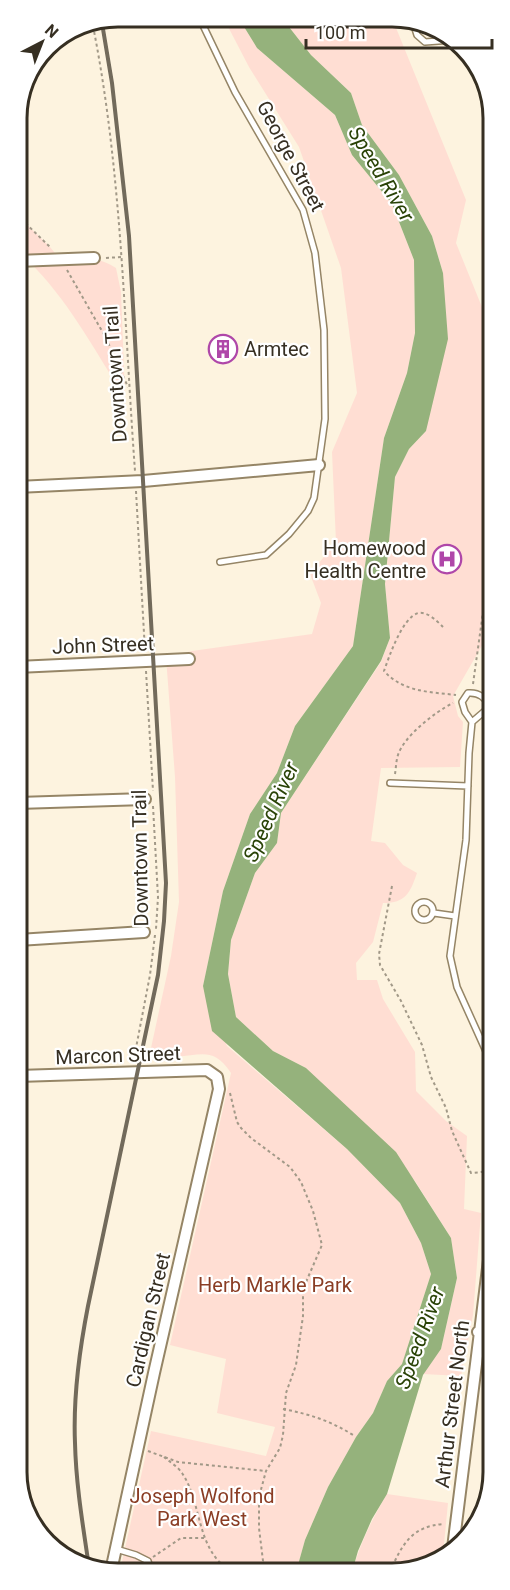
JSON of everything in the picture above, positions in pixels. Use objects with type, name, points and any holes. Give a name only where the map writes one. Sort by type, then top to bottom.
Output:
[{"type":"street","points":[[27,260],[94,258]]},
{"type":"street","points":[[27,486],[136,481],[320,465]]},
{"type":"street","name":"John Street","points":[[27,667],[189,659]]},
{"type":"street","points":[[27,803],[145,799]]},
{"type":"street","points":[[27,939],[144,932]]},
{"type":"street","name":"Marcon Street","points":[[27,1076],[207,1070],[217,1077]]},
{"type":"street","name":"Cardigan Street","points":[[113,1562],[219,1089],[217,1077]]},
{"type":"street","name":"Arthur Street North","points":[[454,1538],[483,1297]]},
{"type":"street","points":[[478,1332],[483,1332]]},
{"type":"lane","name":"George Street","points":[[204,27],[235,92],[303,210],[315,254],[324,330],[325,419],[314,498],[308,512],[266,555],[220,562]]},
{"type":"lane","points":[[416,31],[425,42],[440,41]]},
{"type":"lane","points":[[483,697],[471,692],[462,702],[472,722],[466,840],[450,956],[458,987],[483,1044]]},
{"type":"lane","points":[[472,722],[483,714]]},
{"type":"lane","points":[[392,783],[468,786]]},
{"type":"lane","points":[[434,913],[455,916]]},
{"type":"lane","points":[[116,1549],[148,1561]]},
{"type":"path","name":"Downtown Trail","points":[[94,31],[107,114],[118,214],[136,481],[158,897],[155,943],[136,1048],[148,1050],[169,1060]]},
{"type":"path","points":[[27,225],[59,258],[106,338],[129,390]]},
{"type":"path","points":[[94,258],[121,257]]},
{"type":"path","points":[[471,692],[483,612]]},
{"type":"path","points":[[443,627],[427,614],[419,613],[412,617],[399,633],[384,671],[392,679],[408,688],[465,696]]},
{"type":"path","points":[[392,783],[398,756],[404,743],[445,707],[465,696]]},
{"type":"path","points":[[392,886],[379,954],[380,965],[422,1045],[431,1077],[446,1108],[452,1131],[471,1173],[483,1172]]},
{"type":"path","points":[[229,1085],[237,1122],[241,1128],[290,1167],[301,1182],[313,1211],[322,1245],[303,1289],[303,1316],[296,1365],[283,1409],[285,1422],[279,1448],[266,1471],[258,1505],[262,1563]]},
{"type":"path","points":[[283,1409],[308,1413],[339,1426],[353,1435]]},
{"type":"path","points":[[138,1447],[178,1462],[266,1471]]},
{"type":"path","points":[[164,1457],[182,1472],[193,1498],[207,1546],[221,1563]]},
{"type":"path","points":[[394,1563],[417,1529],[455,1523]]},
{"type":"path","points":[[148,1561],[181,1538],[204,1538]]},
{"type":"green space","points":[[228,27],[244,27],[257,48],[335,115],[352,155],[392,204],[414,260],[415,333],[407,373],[384,438],[353,646],[295,726],[277,773],[250,814],[223,891],[203,986],[227,1046],[347,1149],[400,1203],[421,1243],[431,1274],[402,1364],[387,1381],[373,1413],[356,1437],[328,1487],[305,1540],[299,1563],[122,1563],[151,1431],[266,1456],[275,1427],[217,1413],[226,1359],[170,1345],[231,1073],[217,1058],[210,1055],[167,1056],[151,1048],[171,956],[179,902],[175,777],[166,657],[192,651],[312,634],[321,603],[310,574],[336,542],[332,452],[357,393],[341,268],[299,147],[249,67]]},
{"type":"green space","name":"Homewood Health Centre","points":[[289,27],[396,27],[466,200],[456,243],[483,310],[483,644],[453,696],[458,716],[463,722],[460,767],[381,768],[371,841],[385,843],[403,865],[417,873],[406,896],[391,903],[383,903],[373,942],[356,963],[357,980],[377,980],[383,999],[415,1052],[416,1091],[446,1121],[467,1136],[464,1209],[481,1213],[473,1315],[461,1376],[423,1374],[441,1349],[457,1278],[451,1238],[415,1181],[306,1068],[273,1051],[236,1017],[228,974],[231,940],[255,873],[277,843],[281,813],[381,662],[390,638],[385,584],[395,477],[409,449],[426,431],[443,273],[432,236],[399,175],[362,125],[351,93],[311,55]]},
{"type":"green space","points":[[27,225],[59,258],[95,259],[116,268],[121,292],[125,396],[118,395],[115,382],[82,329],[47,280],[27,259]]},
{"type":"green space","points":[[483,225],[483,254],[481,237]]},
{"type":"green space","points":[[387,1494],[448,1503],[444,1546],[410,1561],[355,1563],[376,1513]]},
{"type":"water","name":"Speed River","points":[[244,27],[289,27],[311,55],[351,93],[362,125],[399,175],[432,236],[443,273],[448,339],[426,431],[409,449],[395,477],[385,584],[390,638],[381,661],[281,813],[277,843],[255,873],[231,940],[228,974],[236,1017],[273,1051],[306,1068],[396,1152],[451,1238],[457,1278],[441,1349],[423,1375],[387,1494],[372,1519],[355,1563],[299,1563],[305,1540],[328,1487],[356,1437],[373,1413],[387,1381],[402,1364],[431,1274],[421,1243],[400,1203],[347,1149],[212,1031],[203,986],[223,891],[250,814],[277,773],[295,726],[353,646],[384,438],[407,373],[415,333],[414,260],[392,204],[352,155],[335,115],[257,48]]},
{"type":"railway","points":[[88,1557],[76,1459],[77,1374],[88,1306],[158,975],[166,883],[129,236],[112,83],[103,29]]},
{"type":"place","name":"Armtec","points":[[223,349]]},
{"type":"place","name":"Homewood Health Centre","points":[[447,559]]},
{"type":"park label","name":"Herb Markle Park","points":[[275,1285]]},
{"type":"park label","name":"Joseph Wolfond Park West","points":[[202,1508]]}]
